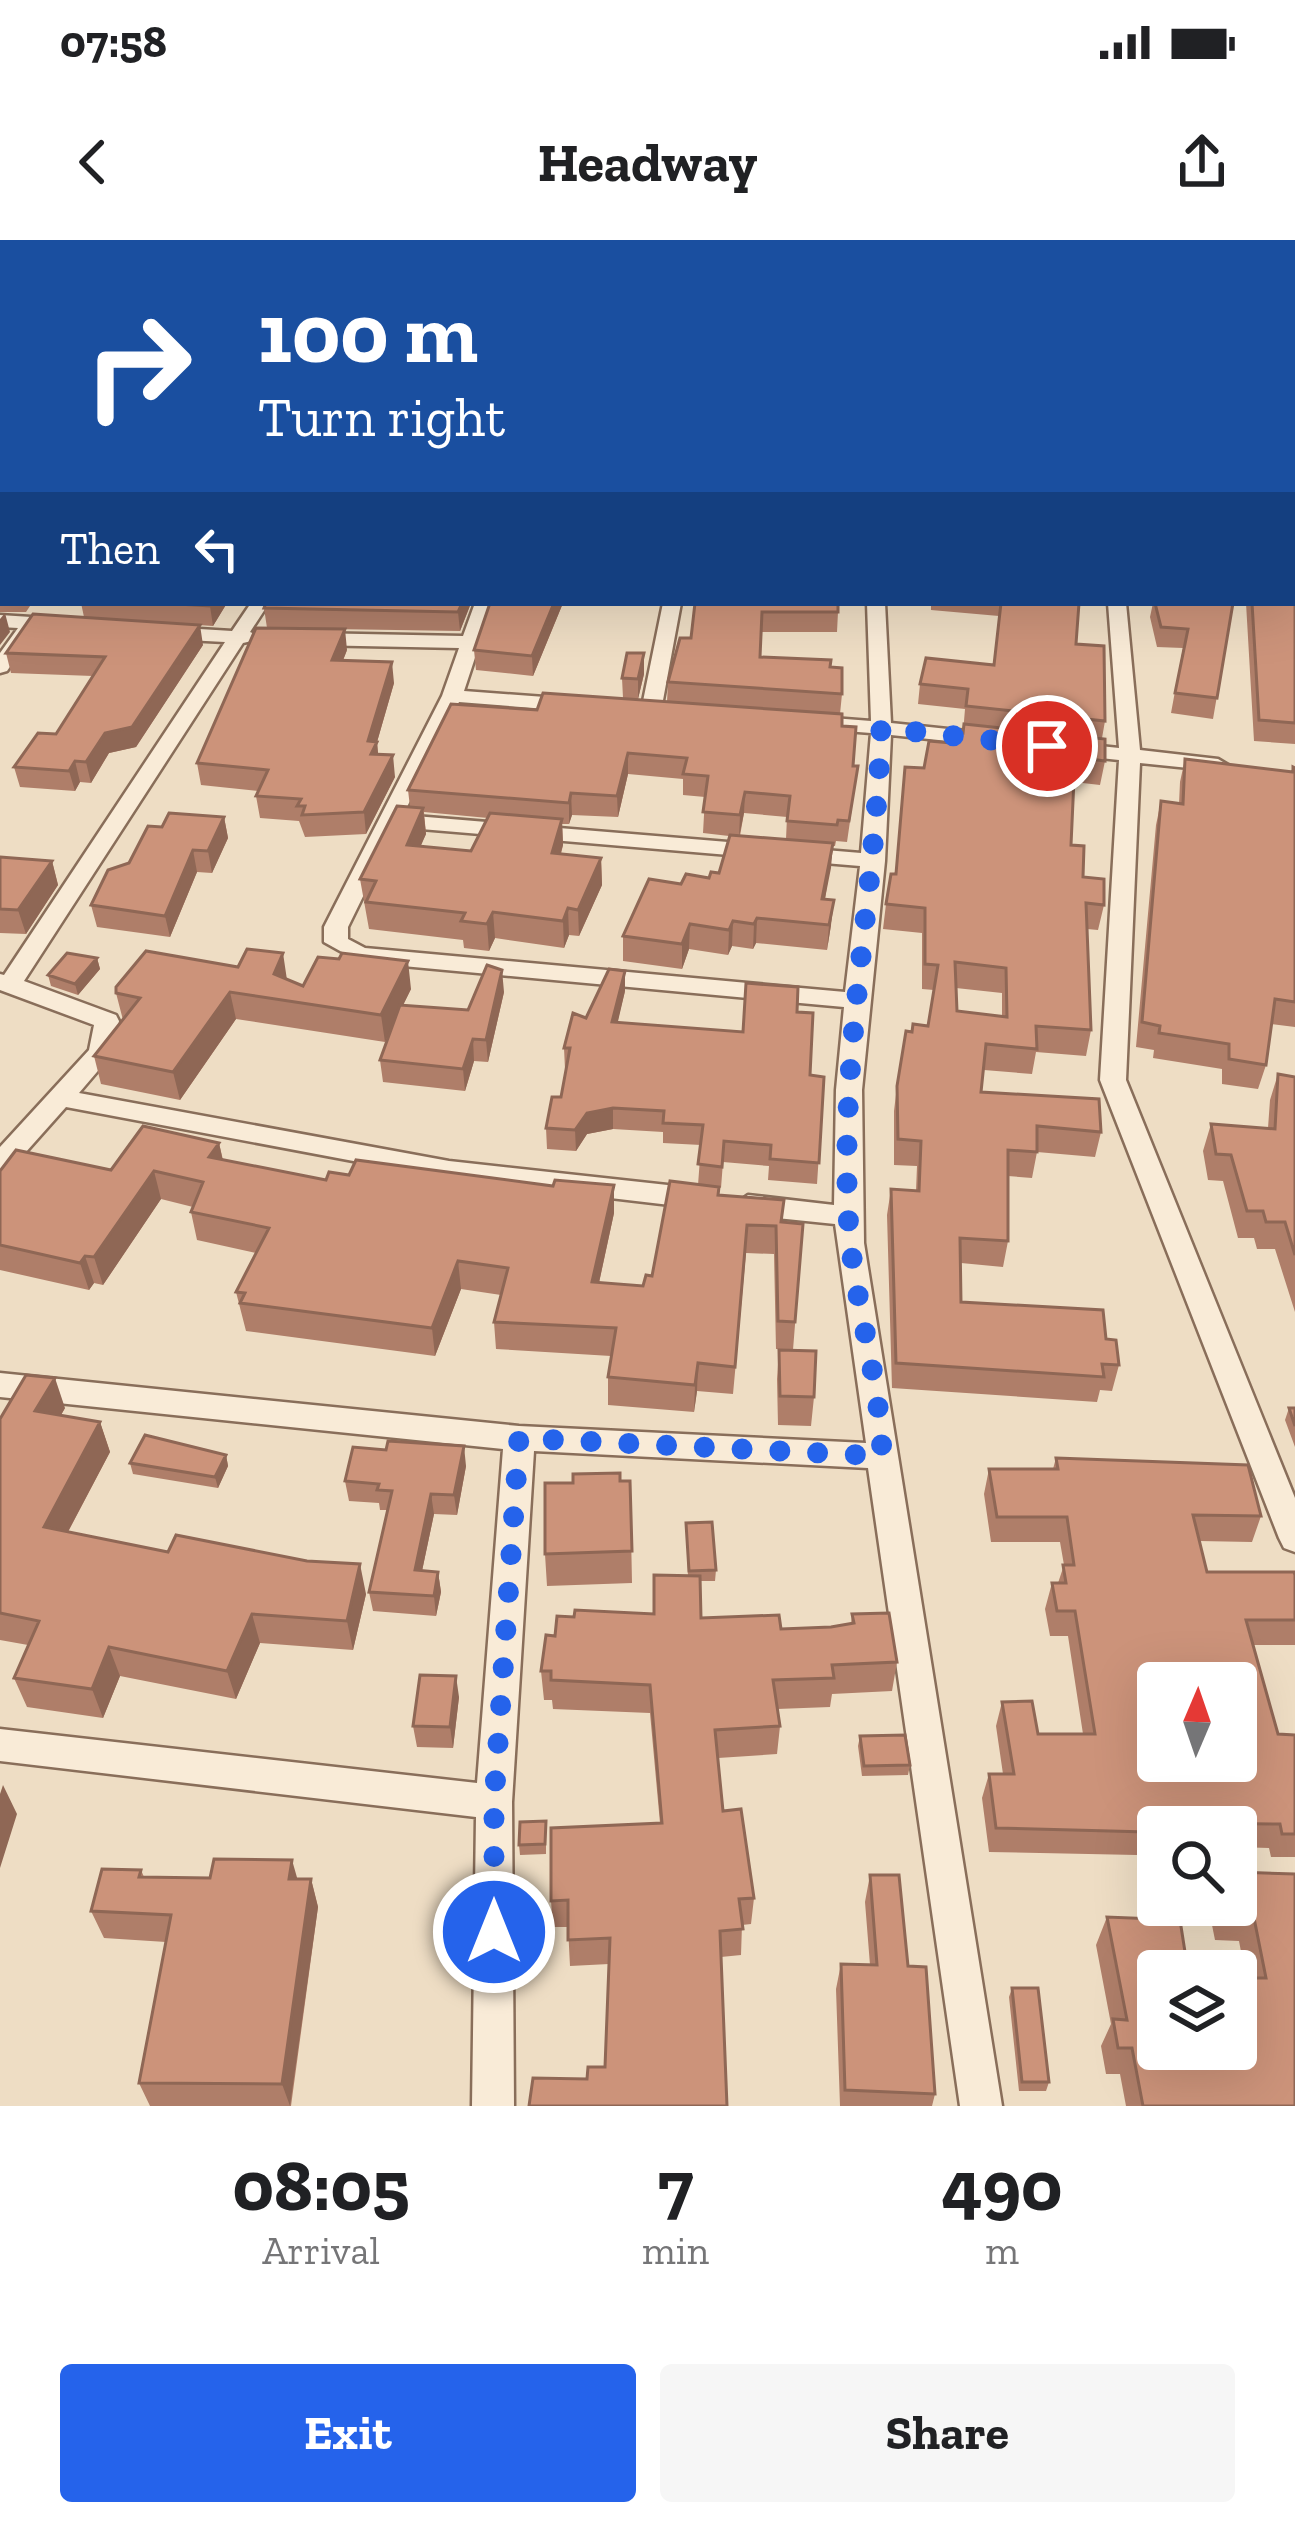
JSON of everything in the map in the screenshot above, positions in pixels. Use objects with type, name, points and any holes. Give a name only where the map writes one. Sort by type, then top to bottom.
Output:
[{"type":"street","points":[[0,667],[46,606]]},
{"type":"street","points":[[0,1164],[100,1052],[107,1021],[5,982],[242,638],[258,606]]},
{"type":"street","points":[[483,606],[452,696],[335,927],[336,942],[360,955],[854,1000]]},
{"type":"street","points":[[672,606],[640,710],[674,712]]},
{"type":"street","points":[[876,606],[881,728],[874,861],[854,1000],[848,1216],[881,1402],[882,1456],[980,2106]]},
{"type":"street","points":[[1117,606],[1130,755],[1113,1080],[1295,1538]]},
{"type":"street","points":[[0,621],[55,625]]},
{"type":"street","points":[[148,631],[242,638],[469,642]]},
{"type":"street","points":[[452,696],[585,706]]},
{"type":"street","points":[[789,721],[1248,768]]},
{"type":"street","points":[[391,820],[874,861]]},
{"type":"street","points":[[62,1098],[448,1169],[848,1216]]},
{"type":"street","points":[[0,1385],[519,1438],[882,1456]]},
{"type":"street","points":[[493,2106],[494,1802],[519,1438]]},
{"type":"street","points":[[0,1745],[494,1802]]},
{"type":"building","points":[[265,606],[461,606],[458,612]]},
{"type":"building","points":[[489,606],[553,606],[532,656],[474,650]]},
{"type":"building","points":[[695,606],[838,606],[838,612],[762,612],[760,657],[831,660],[830,667],[842,668],[842,694],[668,682],[680,638],[691,638]]},
{"type":"building","points":[[1001,606],[1079,606],[1076,644],[1104,646],[1105,721],[966,706],[968,689],[920,684],[926,658],[994,665]]},
{"type":"building","points":[[1156,606],[1232,606],[1217,698],[1175,693],[1188,629],[1161,627]]},
{"type":"building","points":[[1252,606],[1295,606],[1295,723],[1259,720]]},
{"type":"building","points":[[33,614],[200,625],[132,727],[105,733],[86,762],[75,761],[69,771],[14,767],[38,733],[56,734],[105,657],[6,653]]},
{"type":"building","points":[[256,628],[345,629],[332,660],[392,662],[368,741],[377,742],[371,754],[393,755],[364,812],[302,815],[305,806],[297,806],[301,799],[256,796],[268,770],[197,763]]},
{"type":"building","points":[[627,653],[644,653],[638,679],[622,678]]},
{"type":"building","points":[[543,693],[842,714],[842,726],[856,727],[853,766],[858,766],[849,821],[838,820],[837,825],[787,821],[790,796],[745,792],[740,815],[703,812],[708,776],[683,774],[687,758],[628,753],[617,796],[571,793],[569,803],[408,790],[451,704],[537,710]]},
{"type":"building","points":[[964,724],[1105,739],[1105,761],[1075,757],[1071,845],[1084,846],[1083,877],[1104,879],[1104,905],[1086,903],[1091,1030],[1036,1026],[1037,1049],[986,1044],[981,1092],[1099,1099],[1101,1132],[1037,1126],[1037,1152],[1008,1150],[1008,1241],[960,1238],[961,1302],[1103,1310],[1106,1339],[1116,1340],[1119,1365],[1102,1364],[1104,1377],[896,1363],[891,1189],[919,1191],[921,1141],[898,1139],[897,1086],[906,1031],[912,1032],[913,1024],[928,1026],[938,965],[925,964],[925,908],[886,904],[891,874],[896,874],[905,767],[924,768],[929,741],[950,743],[952,732],[963,733]],"holes":[[[955,962],[1006,968],[1007,1017],[957,1011]]]},
{"type":"building","points":[[1185,759],[1293,772],[1295,768],[1295,1002],[1275,999],[1266,1065],[1229,1059],[1229,1044],[1159,1033],[1160,1026],[1142,1022],[1161,801],[1183,804]]},
{"type":"building","points":[[397,806],[423,808],[407,845],[471,851],[490,813],[562,819],[552,853],[601,858],[578,910],[568,908],[563,921],[493,912],[487,924],[461,921],[465,913],[366,902],[376,881],[360,879]]},
{"type":"building","points":[[169,813],[224,817],[208,851],[193,850],[165,916],[91,905],[108,870],[129,863],[148,826],[162,827]]},
{"type":"building","points":[[730,835],[833,843],[822,899],[834,900],[829,925],[757,918],[754,924],[733,921],[729,930],[690,924],[682,944],[623,936],[649,879],[681,884],[686,874],[709,878],[711,872],[719,873]]},
{"type":"building","points":[[0,857],[52,861],[18,910],[0,909]]},
{"type":"building","points":[[247,949],[283,953],[274,974],[303,986],[318,957],[339,959],[342,953],[408,961],[381,1015],[230,992],[173,1072],[94,1056],[140,998],[116,993],[116,987],[146,951],[238,967]]},
{"type":"building","points":[[67,953],[97,958],[75,984],[48,975]]},
{"type":"building","points":[[487,965],[502,970],[486,1040],[473,1039],[463,1069],[380,1060],[400,1005],[468,1010]]},
{"type":"building","points":[[609,969],[625,971],[612,1022],[743,1032],[746,983],[798,987],[797,1012],[813,1013],[810,1075],[824,1077],[819,1163],[770,1159],[771,1145],[724,1141],[722,1167],[698,1164],[703,1125],[663,1123],[664,1111],[613,1108],[587,1113],[575,1130],[546,1128],[552,1097],[561,1097],[570,1048],[564,1048],[573,1013],[586,1018]]},
{"type":"building","points":[[1278,1074],[1295,1077],[1295,1255],[1285,1222],[1266,1222],[1263,1211],[1247,1211],[1231,1155],[1216,1154],[1211,1124],[1275,1129]]},
{"type":"building","points":[[143,1126],[219,1143],[209,1157],[326,1180],[329,1172],[349,1175],[356,1160],[553,1186],[555,1180],[614,1185],[592,1282],[643,1286],[646,1275],[652,1276],[670,1181],[719,1187],[718,1195],[784,1200],[781,1222],[803,1224],[795,1322],[778,1321],[776,1226],[747,1225],[735,1367],[698,1363],[695,1385],[608,1377],[616,1328],[494,1322],[508,1268],[458,1261],[432,1328],[240,1303],[245,1293],[236,1292],[269,1228],[191,1212],[203,1182],[154,1171],[94,1257],[85,1256],[80,1263],[0,1245],[0,1171],[16,1150],[111,1170]]},
{"type":"building","points":[[779,1350],[816,1351],[814,1397],[780,1396]]},
{"type":"building","points":[[26,1375],[55,1378],[35,1411],[100,1422],[44,1527],[168,1552],[176,1535],[307,1561],[360,1564],[347,1621],[252,1614],[227,1671],[109,1647],[92,1689],[14,1678],[39,1621],[0,1613],[0,1419]]},
{"type":"building","points":[[145,1435],[226,1455],[215,1477],[130,1463]]},
{"type":"building","points":[[388,1441],[464,1446],[454,1495],[431,1494],[415,1570],[438,1572],[434,1596],[369,1592],[392,1491],[377,1490],[379,1484],[345,1481],[353,1447],[386,1450]]},
{"type":"building","points":[[1056,1458],[1248,1465],[1261,1516],[1193,1515],[1207,1572],[1295,1575],[1295,1620],[1246,1620],[1278,1734],[1295,1735],[1295,1834],[1282,1834],[1280,1824],[1257,1824],[1257,1806],[1137,1806],[1137,1832],[996,1828],[989,1774],[1014,1774],[1002,1702],[1032,1701],[1038,1734],[1095,1734],[1075,1611],[1057,1611],[1052,1583],[1066,1583],[1063,1565],[1074,1565],[1067,1517],[997,1517],[989,1469],[1058,1469]]},
{"type":"building","points":[[620,1473],[620,1481],[630,1481],[632,1551],[545,1554],[545,1483],[573,1483],[573,1474]]},
{"type":"building","points":[[712,1522],[716,1570],[689,1571],[686,1523]]},
{"type":"building","points":[[654,1575],[700,1576],[701,1618],[779,1615],[781,1629],[831,1627],[854,1623],[852,1614],[889,1613],[897,1662],[832,1665],[834,1678],[773,1680],[780,1726],[715,1730],[723,1811],[741,1809],[754,1898],[739,1899],[743,1929],[720,1931],[727,2106],[529,2106],[533,2078],[587,2079],[588,2067],[605,2067],[610,1938],[568,1940],[568,1900],[551,1901],[551,1828],[662,1823],[650,1685],[551,1680],[551,1671],[541,1671],[546,1635],[555,1636],[557,1616],[574,1617],[575,1610],[654,1614]]},
{"type":"building","points":[[420,1675],[456,1676],[450,1727],[413,1726]]},
{"type":"building","points":[[905,1735],[910,1765],[864,1766],[860,1736]]},
{"type":"building","points":[[546,1821],[545,1844],[519,1845],[520,1822]]},
{"type":"building","points":[[214,1859],[292,1860],[289,1879],[311,1879],[282,2084],[139,2083],[171,1915],[91,1911],[102,1869],[141,1870],[139,1877],[210,1878]]},
{"type":"building","points":[[1257,1873],[1295,1874],[1295,2106],[1143,2106],[1132,2048],[1118,2048],[1113,2019],[1127,2020],[1107,1917],[1137,1918],[1137,1926],[1181,1926],[1185,1950],[1137,1950],[1137,2070],[1257,2070],[1257,1978],[1266,1978],[1256,1926]]},
{"type":"building","points":[[870,1875],[899,1875],[908,1966],[926,1967],[935,2094],[845,2090],[841,1964],[877,1965]]},
{"type":"building","points":[[1012,1988],[1038,1988],[1049,2082],[1022,2082]]},
{"type":"route","points":[[494,1932],[494,1802],[519,1438],[882,1456],[881,1402],[848,1216],[854,1000],[878,839],[881,728],[1047,746]]}]
